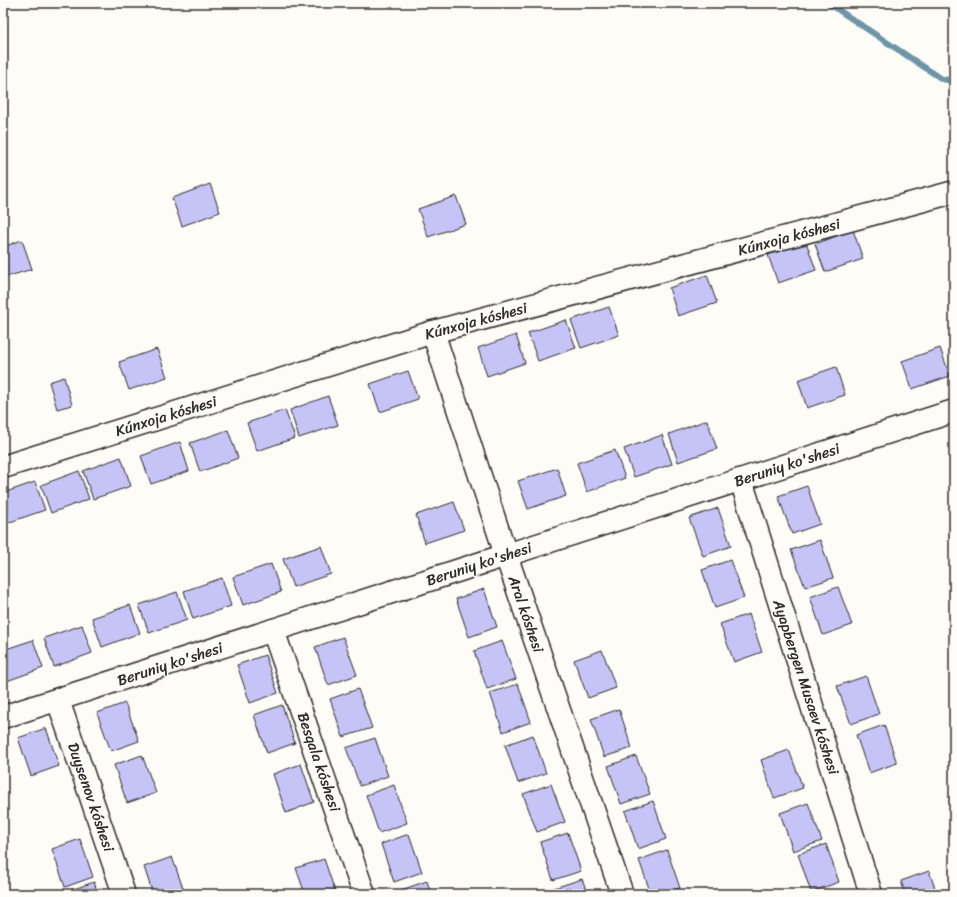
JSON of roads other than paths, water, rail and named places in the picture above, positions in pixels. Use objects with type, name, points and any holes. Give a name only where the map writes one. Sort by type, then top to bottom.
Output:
[{"type":"street","name":"Kúnxoja kóshesi","points":[[3,467],[433,332],[954,192]]},
{"type":"street","name":"Aral kóshesi","points":[[433,332],[506,555],[622,894]]},
{"type":"street","name":"Beruniy ko'shesi","points":[[3,718],[954,411]]},
{"type":"street","name":"Ayapbergen Musaev kóshesi","points":[[741,480],[871,894]]},
{"type":"street","name":"Besqala kóshesi","points":[[273,630],[364,894]]},
{"type":"street","name":"Duysenov kóshesi","points":[[58,700],[124,894]]},
{"type":"waterway","points":[[828,3],[942,79],[954,81]]}]
